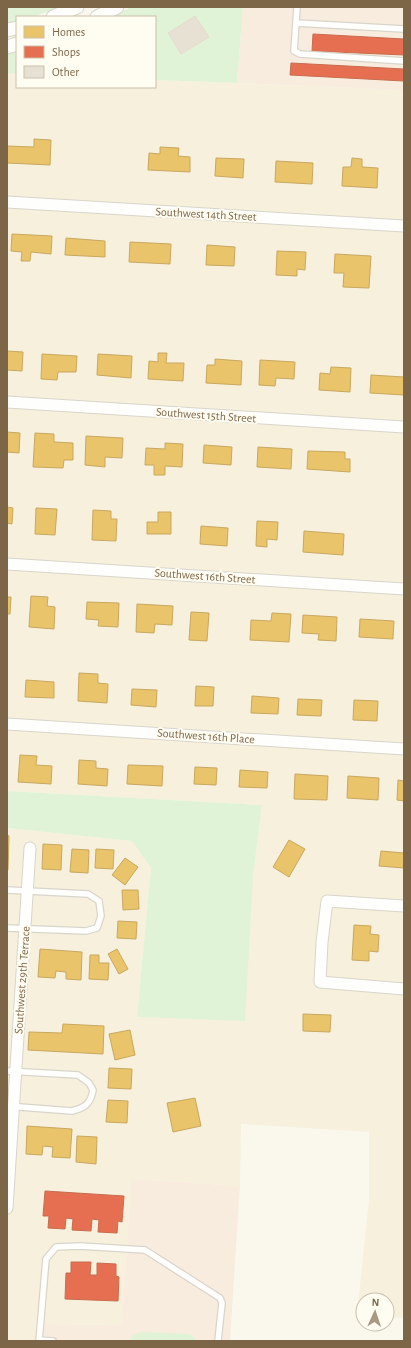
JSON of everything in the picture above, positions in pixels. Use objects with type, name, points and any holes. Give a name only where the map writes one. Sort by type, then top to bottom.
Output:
[{"type":"street","points":[[55,16],[77,7]]},
{"type":"street","points":[[99,16],[117,7]]},
{"type":"street","name":"Southwest 14th Street","points":[[7,202],[404,226]]},
{"type":"street","name":"Southwest 15th Street","points":[[7,402],[404,427]]},
{"type":"street","name":"Southwest 16th Street","points":[[7,564],[404,589]]},
{"type":"street","name":"Southwest 16th Place","points":[[7,724],[404,749]]},
{"type":"street","name":"Southwest 29th Terrace","points":[[7,1208],[11,1071],[25,929],[30,848]]},
{"type":"street","points":[[404,906],[327,901],[322,942],[320,982],[404,989]]},
{"type":"lane","points":[[297,7],[294,51],[300,54],[404,61]]},
{"type":"lane","points":[[296,23],[404,29]]},
{"type":"lane","points":[[7,890],[88,894],[99,901],[101,916],[97,928],[86,931],[7,928]]},
{"type":"lane","points":[[10,1106],[72,1111],[87,1105],[92,1097],[93,1090],[89,1083],[78,1076],[11,1071]]},
{"type":"lane","points":[[53,1341],[39,1340],[46,1259],[56,1247],[80,1246],[145,1250],[220,1298],[222,1303],[218,1341]]},
{"type":"shaded area","points":[[243,7],[404,7],[404,90],[237,83]]},
{"type":"shaded area","points":[[7,73],[16,74],[16,88],[156,88],[156,80],[404,90],[404,1318],[395,1317],[395,1292],[359,1292],[369,1199],[369,1132],[241,1124],[240,1186],[131,1179],[122,1325],[41,1324],[40,1341],[7,1341],[7,828],[133,841],[151,868],[137,1017],[185,1018],[253,876],[262,805],[7,791]]},
{"type":"shaded area","points":[[131,1179],[240,1186],[230,1341],[40,1341],[40,1324],[122,1325]]},
{"type":"green space","points":[[7,7],[60,7],[36,16],[16,16],[16,21],[7,23]]},
{"type":"green space","points":[[131,7],[243,7],[237,83],[156,80],[156,16],[114,16]]},
{"type":"green space","points":[[16,52],[16,74],[7,73],[7,54]]},
{"type":"green space","points":[[7,791],[262,805],[253,876],[245,1021],[137,1017],[151,868],[132,841],[7,828]]},
{"type":"green space","points":[[140,1332],[190,1334],[198,1341],[131,1341],[132,1336]]},
{"type":"building: Homes","points":[[34,139],[51,140],[50,165],[7,163],[7,146],[34,147]]},
{"type":"building: Homes","points":[[160,147],[179,148],[178,156],[190,157],[190,172],[148,170],[149,153],[160,154]]},
{"type":"building: Homes","points":[[216,158],[244,159],[243,178],[215,176]]},
{"type":"building: Homes","points":[[352,158],[362,159],[362,167],[378,168],[377,188],[342,186],[343,167],[351,167]]},
{"type":"building: Homes","points":[[276,161],[313,163],[312,184],[275,182]]},
{"type":"building: Homes","points":[[12,234],[52,236],[51,254],[31,252],[30,261],[21,261],[22,252],[11,251]]},
{"type":"building: Homes","points":[[66,238],[105,241],[105,257],[65,255]]},
{"type":"building: Homes","points":[[130,242],[171,244],[170,264],[129,262]]},
{"type":"building: Homes","points":[[207,245],[235,247],[234,266],[206,265]]},
{"type":"building: Homes","points":[[277,251],[306,252],[305,270],[297,269],[297,276],[276,275]]},
{"type":"building: Homes","points":[[335,254],[371,256],[369,288],[343,287],[344,273],[334,273]]},
{"type":"building: Homes","points":[[7,351],[23,352],[22,371],[7,370]]},
{"type":"building: Homes","points":[[158,353],[167,353],[166,363],[184,363],[183,381],[148,379],[149,361],[158,362]]},
{"type":"building: Homes","points":[[42,354],[77,356],[76,372],[58,372],[57,380],[41,379]]},
{"type":"building: Homes","points":[[98,354],[132,356],[131,378],[97,375]]},
{"type":"building: Homes","points":[[215,359],[242,361],[241,385],[206,383],[207,365],[215,365]]},
{"type":"building: Homes","points":[[260,360],[295,362],[294,379],[276,378],[275,386],[259,385]]},
{"type":"building: Homes","points":[[331,367],[351,368],[350,392],[319,390],[320,373],[330,374]]},
{"type":"building: Homes","points":[[371,375],[404,377],[404,395],[370,393]]},
{"type":"building: Homes","points":[[7,432],[20,433],[19,453],[7,452]]},
{"type":"building: Homes","points":[[35,433],[54,434],[54,442],[73,443],[73,460],[64,460],[63,468],[33,467]]},
{"type":"building: Homes","points":[[86,436],[123,438],[122,458],[105,457],[105,467],[85,465]]},
{"type":"building: Homes","points":[[165,443],[183,444],[182,467],[165,466],[165,475],[154,475],[154,465],[145,465],[146,448],[165,449]]},
{"type":"building: Homes","points":[[204,445],[232,447],[231,465],[203,463]]},
{"type":"building: Homes","points":[[258,447],[292,449],[291,469],[257,467]]},
{"type":"building: Homes","points":[[308,451],[345,452],[345,459],[350,459],[350,472],[307,469]]},
{"type":"building: Homes","points":[[7,507],[13,508],[12,524],[7,523]]},
{"type":"building: Homes","points":[[36,508],[57,509],[55,535],[35,534]]},
{"type":"building: Homes","points":[[93,510],[111,511],[111,519],[117,519],[116,541],[92,540]]},
{"type":"building: Homes","points":[[158,512],[171,512],[171,534],[147,534],[147,522],[158,522]]},
{"type":"building: Homes","points":[[257,521],[278,522],[277,540],[267,539],[267,547],[256,546]]},
{"type":"building: Homes","points":[[201,526],[228,528],[227,546],[200,544]]},
{"type":"building: Homes","points":[[304,531],[344,534],[343,555],[303,552]]},
{"type":"building: Homes","points":[[31,596],[48,597],[47,606],[55,607],[54,629],[29,627]]},
{"type":"building: Homes","points":[[7,597],[11,597],[10,614],[7,614]]},
{"type":"building: Homes","points":[[87,602],[119,603],[118,627],[98,626],[99,620],[86,619]]},
{"type":"building: Homes","points":[[137,604],[173,606],[172,625],[155,624],[154,633],[136,632]]},
{"type":"building: Homes","points":[[191,612],[209,613],[207,641],[189,640]]},
{"type":"building: Homes","points":[[272,613],[291,614],[289,642],[250,640],[251,620],[271,621]]},
{"type":"building: Homes","points":[[303,615],[337,617],[336,641],[318,640],[319,634],[302,633]]},
{"type":"building: Homes","points":[[360,619],[394,621],[393,639],[359,637]]},
{"type":"building: Homes","points":[[79,673],[98,674],[98,683],[108,684],[107,703],[78,701]]},
{"type":"building: Homes","points":[[26,680],[54,682],[54,698],[25,697]]},
{"type":"building: Homes","points":[[196,686],[214,687],[213,706],[195,706]]},
{"type":"building: Homes","points":[[132,689],[157,690],[156,707],[131,705]]},
{"type":"building: Homes","points":[[252,696],[279,698],[278,714],[251,713]]},
{"type":"building: Homes","points":[[298,699],[322,700],[321,716],[297,715]]},
{"type":"building: Homes","points":[[354,700],[378,701],[377,721],[353,720]]},
{"type":"building: Homes","points":[[20,755],[37,756],[36,765],[52,766],[51,784],[18,782]]},
{"type":"building: Homes","points":[[79,760],[96,761],[96,768],[108,769],[107,786],[78,784]]},
{"type":"building: Homes","points":[[128,765],[163,766],[162,786],[127,784]]},
{"type":"building: Homes","points":[[195,767],[217,768],[216,785],[194,784]]},
{"type":"building: Homes","points":[[240,770],[268,772],[267,788],[239,787]]},
{"type":"building: Homes","points":[[295,774],[328,776],[327,800],[294,799]]},
{"type":"building: Homes","points":[[348,776],[379,778],[378,800],[347,798]]},
{"type":"building: Homes","points":[[398,780],[404,781],[404,801],[397,800]]},
{"type":"building: Homes","points":[[7,835],[9,836],[8,870],[7,870]]},
{"type":"building: Homes","points":[[289,840],[305,849],[289,877],[273,867]]},
{"type":"building: Homes","points":[[43,844],[62,845],[61,870],[42,869]]},
{"type":"building: Homes","points":[[72,849],[89,850],[88,873],[70,872]]},
{"type":"building: Homes","points":[[96,849],[114,850],[113,869],[95,868]]},
{"type":"building: Homes","points":[[381,851],[404,853],[404,868],[379,866]]},
{"type":"building: Homes","points":[[125,858],[138,867],[125,885],[112,875]]},
{"type":"building: Homes","points":[[122,890],[138,890],[139,909],[123,910]]},
{"type":"building: Homes","points":[[118,921],[137,922],[136,939],[117,938]]},
{"type":"building: Homes","points":[[354,925],[371,926],[370,934],[379,935],[378,952],[369,951],[369,961],[352,960]]},
{"type":"building: Homes","points":[[40,949],[82,952],[81,980],[66,979],[66,972],[56,971],[55,978],[38,977]]},
{"type":"building: Homes","points":[[117,949],[128,969],[119,974],[108,954]]},
{"type":"building: Homes","points":[[90,955],[99,955],[99,963],[109,963],[108,980],[89,979]]},
{"type":"building: Homes","points":[[303,1014],[331,1015],[330,1032],[303,1031]]},
{"type":"building: Homes","points":[[63,1024],[104,1026],[103,1054],[28,1050],[29,1032],[62,1033]]},
{"type":"building: Homes","points":[[130,1030],[135,1055],[115,1060],[109,1034]]},
{"type":"building: Homes","points":[[109,1068],[132,1069],[131,1089],[108,1088]]},
{"type":"building: Homes","points":[[195,1098],[201,1126],[173,1132],[167,1103]]},
{"type":"building: Homes","points":[[108,1100],[128,1101],[127,1123],[106,1122]]},
{"type":"building: Homes","points":[[27,1126],[72,1129],[70,1158],[52,1157],[53,1147],[43,1146],[42,1155],[26,1154]]},
{"type":"building: Homes","points":[[77,1136],[97,1137],[96,1164],[76,1162]]},
{"type":"building: Shops","points":[[313,34],[404,39],[404,55],[312,51]]},
{"type":"building: Shops","points":[[291,63],[404,69],[404,81],[290,75]]},
{"type":"building: Shops","points":[[45,1191],[124,1196],[122,1222],[118,1221],[117,1233],[98,1232],[99,1220],[92,1219],[91,1231],[72,1230],[73,1219],[66,1218],[65,1229],[48,1228],[49,1216],[43,1216]]},
{"type":"building: Shops","points":[[71,1262],[91,1262],[90,1275],[97,1275],[97,1263],[116,1264],[116,1276],[119,1277],[118,1301],[65,1299],[66,1273],[71,1273]]},
{"type":"building: Other","points":[[195,16],[209,37],[181,54],[168,33]]}]
